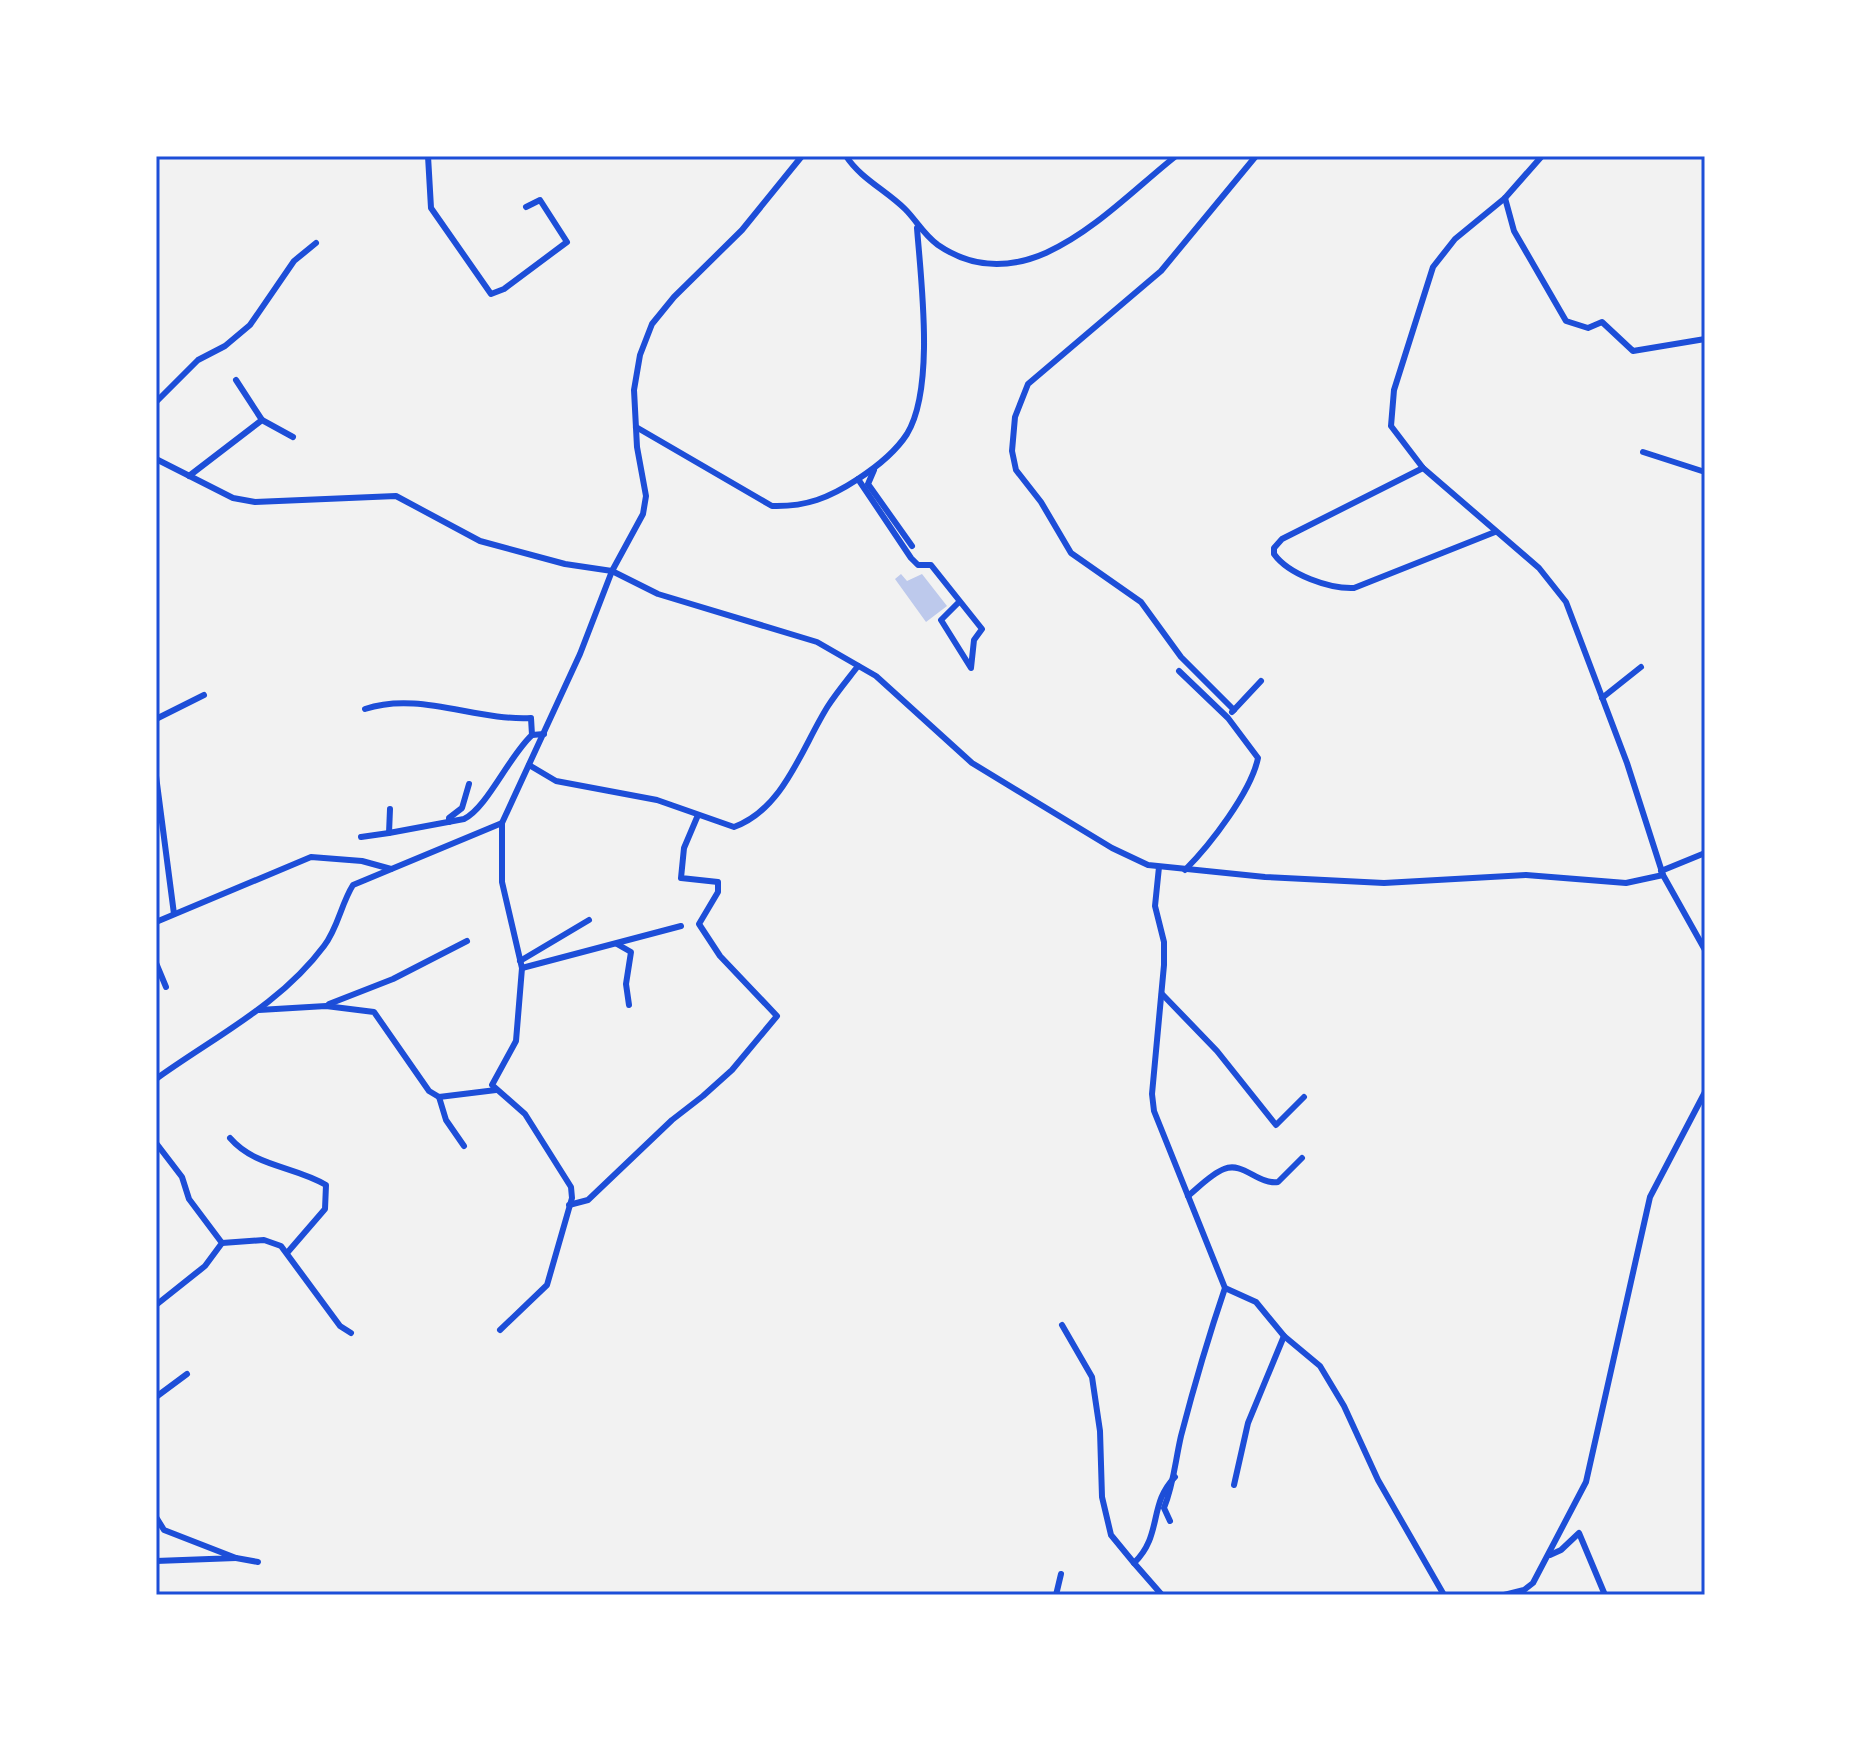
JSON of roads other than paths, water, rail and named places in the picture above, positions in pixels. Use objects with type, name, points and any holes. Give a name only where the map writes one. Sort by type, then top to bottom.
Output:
[{"type":"street","points":[[428,156],[431,208],[491,294],[504,289],[567,242],[540,200],[526,207]]},
{"type":"street","points":[[500,1330],[547,1285],[571,1187],[525,1114],[496,1090],[492,1080],[516,1041],[521,964],[502,882],[502,823],[544,734],[612,571],[634,536],[646,496],[636,427],[637,372],[652,324],[674,297],[742,230],[802,156]]},
{"type":"street","points":[[636,427],[772,506],[806,505],[837,493],[876,467],[906,435],[918,396],[925,286],[917,228],[907,210],[858,171],[846,156]]},
{"type":"street","points":[[917,228],[939,246],[975,261],[1002,263],[1031,260],[1053,252],[1087,230],[1176,156]]},
{"type":"street","points":[[1234,710],[1181,657],[1141,602],[1083,563],[1064,545],[1041,502],[1016,470],[1012,451],[1018,403],[1028,384],[1161,271],[1256,156]]},
{"type":"street","points":[[1542,156],[1505,198],[1479,216],[1455,239],[1433,267],[1424,289],[1390,413],[1391,426],[1423,468],[1539,568],[1571,612],[1662,873],[1705,950]]},
{"type":"street","points":[[1505,198],[1514,231],[1566,321],[1588,328],[1602,322],[1633,351],[1705,339]]},
{"type":"street","points":[[156,402],[198,360],[225,346],[250,325],[294,261],[316,243]]},
{"type":"street","points":[[236,380],[262,420],[293,437]]},
{"type":"street","points":[[189,476],[262,420]]},
{"type":"street","points":[[1643,452],[1705,472]]},
{"type":"street","points":[[156,459],[233,498],[255,502],[396,496],[480,541],[565,564],[612,571],[658,594],[817,642],[876,676],[972,763],[1112,848],[1159,867],[1384,883],[1526,875],[1626,883],[1662,873],[1705,853]]},
{"type":"street","points":[[876,467],[868,484],[912,546]]},
{"type":"street","points":[[1423,468],[1282,539],[1274,548],[1274,554],[1294,570],[1338,589],[1354,588],[1495,532]]},
{"type":"street","points":[[858,479],[911,558],[918,565],[931,565],[982,629],[974,640],[971,668],[941,620],[959,602]]},
{"type":"street","points":[[529,765],[556,781],[631,794],[734,827],[761,812],[774,798],[829,704],[858,666]]},
{"type":"street","points":[[1602,698],[1641,667]]},
{"type":"street","points":[[1179,671],[1228,718],[1256,751],[1256,766],[1204,851],[1185,870]]},
{"type":"street","points":[[1228,718],[1261,681]]},
{"type":"street","points":[[156,719],[204,695]]},
{"type":"street","points":[[365,709],[401,703],[507,719],[531,718],[532,735]]},
{"type":"street","points":[[361,837],[449,822],[475,814],[514,752],[532,735],[544,734]]},
{"type":"street","points":[[156,776],[174,914]]},
{"type":"street","points":[[449,822],[462,808],[469,784]]},
{"type":"street","points":[[389,833],[390,809]]},
{"type":"street","points":[[569,1205],[588,1200],[672,1120],[732,1070],[777,1016],[728,965],[699,924],[718,892],[718,882],[681,878],[684,848],[698,815]]},
{"type":"street","points":[[156,1079],[259,1010],[296,979],[327,943],[353,885],[502,823]]},
{"type":"street","points":[[156,922],[311,857],[362,861],[394,870]]},
{"type":"street","points":[[1159,867],[1155,906],[1164,942],[1153,1103],[1225,1288],[1203,1348],[1175,1477],[1164,1511],[1170,1521]]},
{"type":"street","points":[[521,964],[589,920]]},
{"type":"street","points":[[521,964],[617,944],[681,926]]},
{"type":"street","points":[[326,1006],[393,979],[467,941]]},
{"type":"street","points":[[617,944],[631,952],[626,984],[629,1005]]},
{"type":"street","points":[[156,963],[166,987]]},
{"type":"street","points":[[1162,994],[1217,1051],[1276,1125],[1304,1097]]},
{"type":"street","points":[[259,1010],[326,1006],[374,1012],[429,1091],[439,1097],[496,1090]]},
{"type":"street","points":[[1504,1595],[1529,1587],[1549,1556],[1586,1482],[1650,1197],[1705,1092]]},
{"type":"street","points":[[439,1097],[446,1120],[464,1146]]},
{"type":"street","points":[[230,1138],[244,1154],[311,1176],[326,1185],[325,1209],[287,1253]]},
{"type":"street","points":[[156,1143],[182,1177],[189,1199],[222,1243]]},
{"type":"street","points":[[1188,1196],[1226,1168],[1237,1168],[1264,1182],[1278,1182],[1302,1158]]},
{"type":"street","points":[[156,1305],[205,1266],[222,1243],[264,1240],[281,1246],[340,1326],[351,1333]]},
{"type":"street","points":[[1225,1288],[1256,1302],[1284,1336],[1320,1366],[1344,1406],[1378,1480],[1444,1595]]},
{"type":"street","points":[[1062,1325],[1092,1377],[1100,1431],[1102,1497],[1111,1535],[1162,1595]]},
{"type":"street","points":[[1234,1485],[1248,1423],[1284,1336]]},
{"type":"street","points":[[156,1397],[187,1374]]},
{"type":"street","points":[[1134,1563],[1148,1550],[1157,1503],[1175,1477]]},
{"type":"street","points":[[156,1517],[164,1530],[236,1558],[258,1562]]},
{"type":"street","points":[[1549,1556],[1561,1550],[1579,1533],[1605,1595]]},
{"type":"street","points":[[156,1561],[236,1558]]},
{"type":"street","points":[[1056,1595],[1061,1574]]}]
